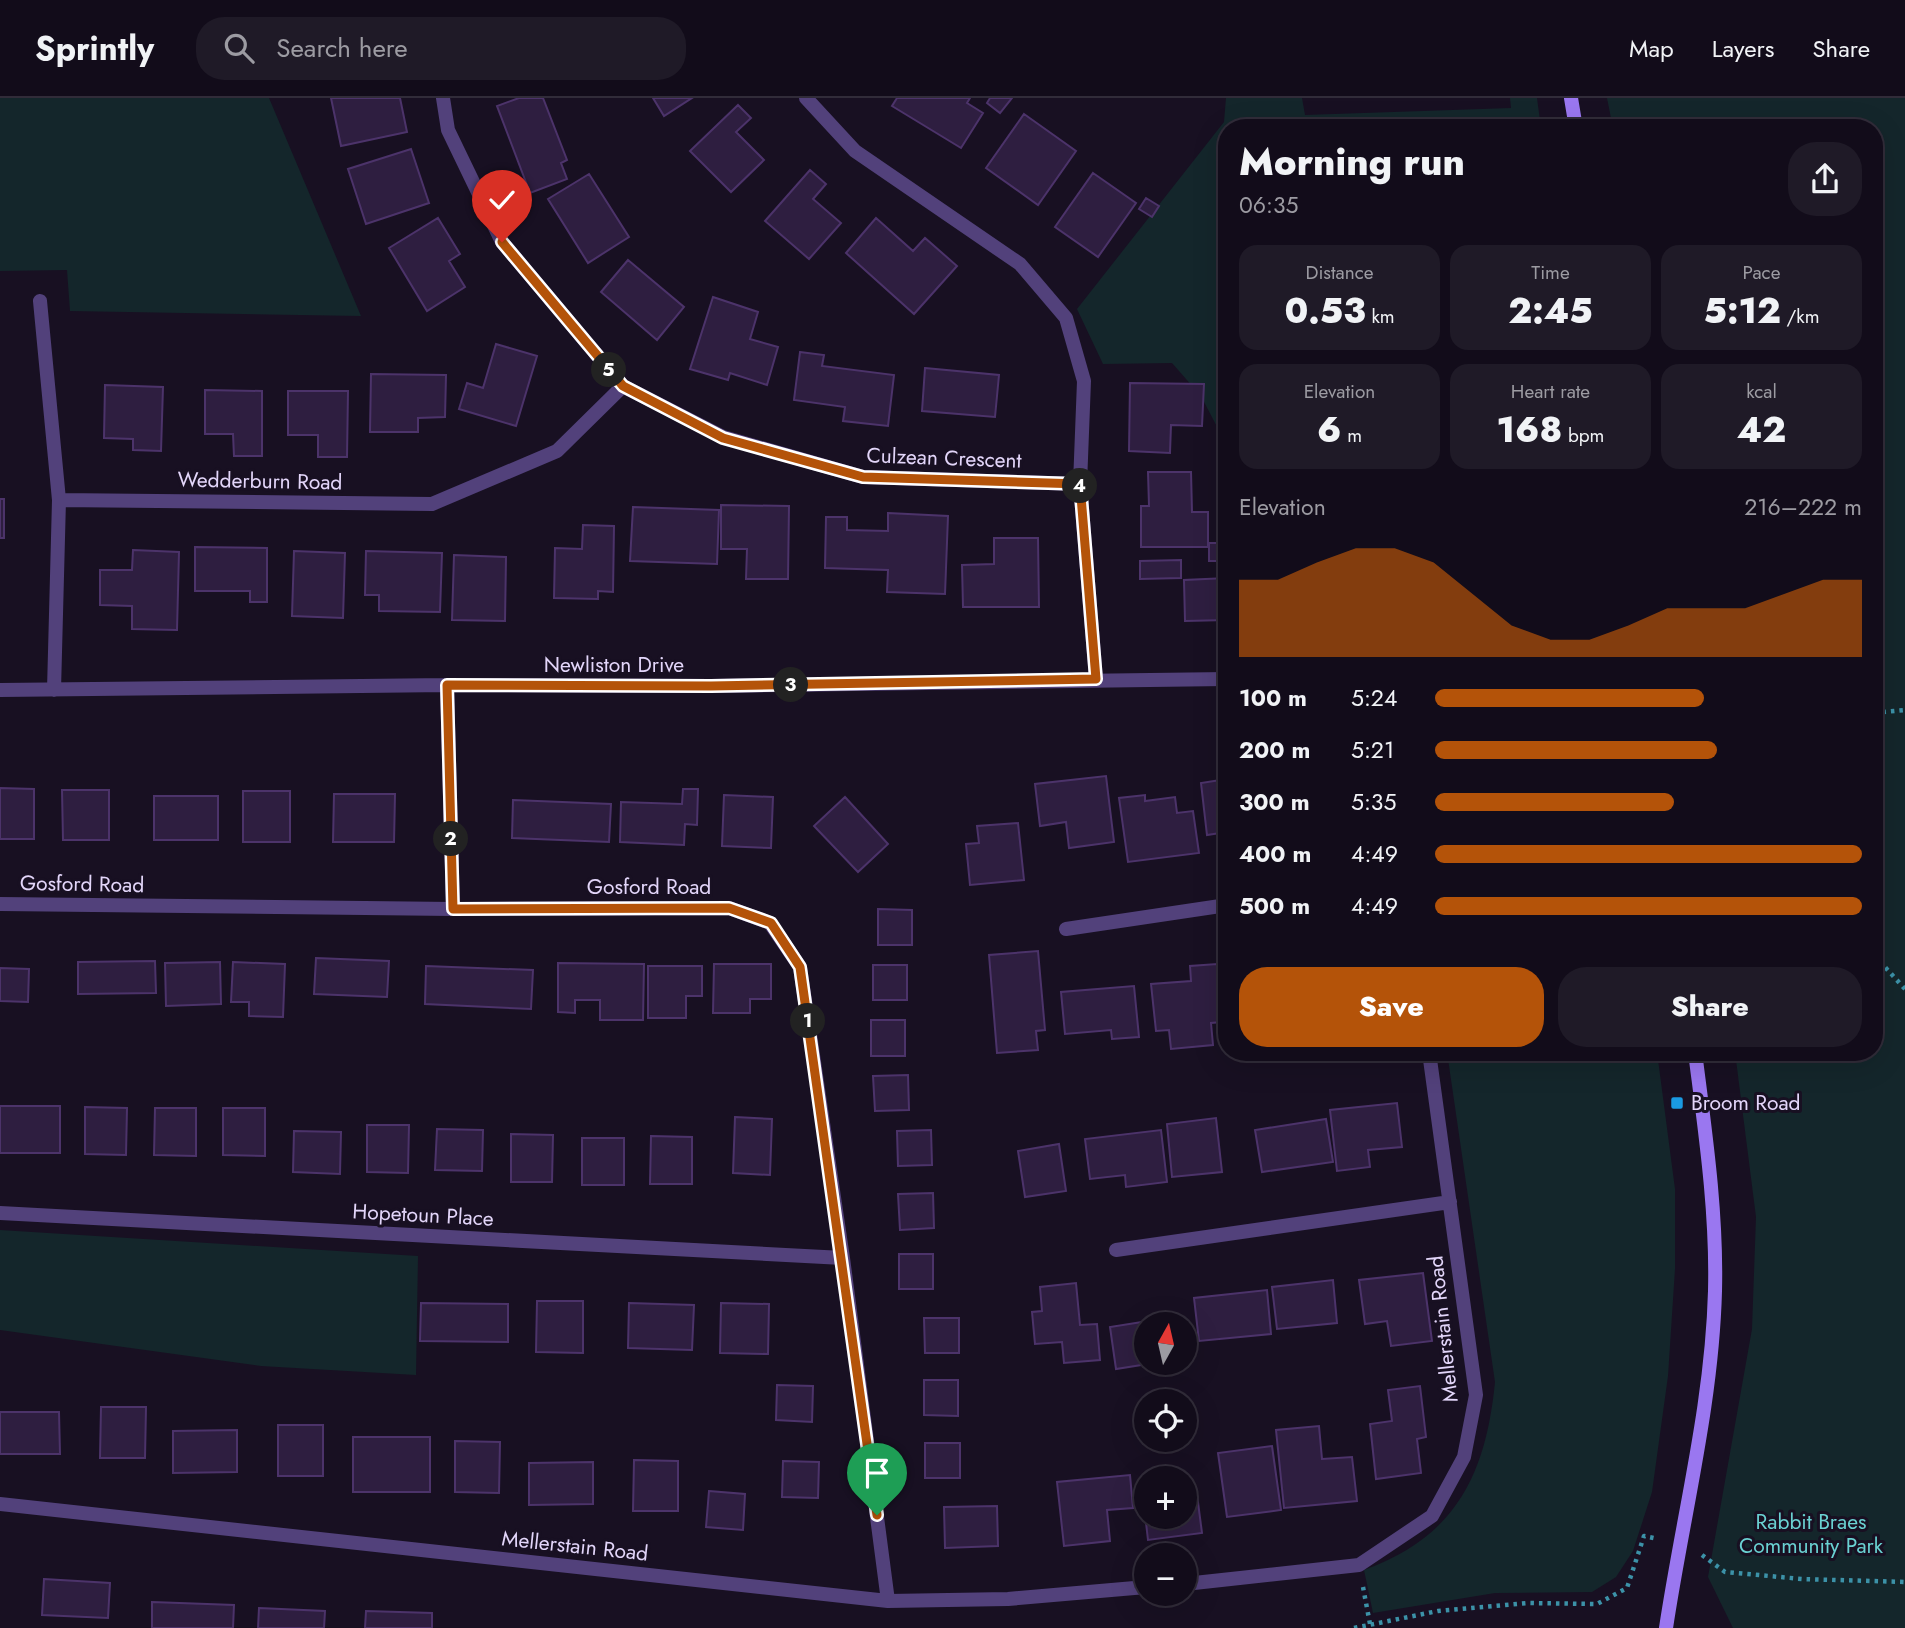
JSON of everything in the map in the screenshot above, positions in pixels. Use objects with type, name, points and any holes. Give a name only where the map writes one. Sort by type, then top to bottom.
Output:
[{"type":"street","name":"Culzean Crescent","points":[[443,98],[447,130],[502,242],[623,386],[723,438],[863,477],[1080,484]]},
{"type":"street","points":[[806,98],[855,151],[1020,264],[1066,318],[1084,381],[1080,484],[1096,679]]},
{"type":"street","points":[[1571,98],[1574,119]]},
{"type":"street","points":[[40,301],[59,500],[54,690]]},
{"type":"street","name":"Wedderburn Road","points":[[59,500],[432,504],[557,451],[623,386]]},
{"type":"street","name":"Newliston Drive","points":[[0,690],[447,685],[711,686],[1218,679]]},
{"type":"street","points":[[447,685],[453,909]]},
{"type":"street","name":"Gosford Road","points":[[0,904],[453,909],[729,908],[771,923],[800,967],[843,1258],[888,1601]]},
{"type":"street","points":[[1066,929],[1218,906]]},
{"type":"street","name":"Mellerstain Road","points":[[1197,1583],[1359,1565],[1432,1516],[1464,1457],[1476,1395],[1430,1061]]},
{"type":"street","points":[[1666,1628],[1704,1416],[1715,1291],[1709,1165],[1696,1061]]},
{"type":"street","points":[[1116,1250],[1450,1202]]},
{"type":"street","name":"Hopetoun Place","points":[[0,1213],[843,1258]]},
{"type":"street","name":"Mellerstain Road","points":[[0,1504],[888,1601],[1008,1599],[1134,1588]]},
{"type":"path","points":[[1883,712],[1905,710]]},
{"type":"path","points":[[1883,965],[1905,989]]},
{"type":"path","points":[[1354,1628],[1437,1612],[1501,1606],[1597,1604],[1627,1588],[1644,1536],[1704,1555],[1725,1572],[1802,1579],[1905,1582]]},
{"type":"path","points":[[1359,1565],[1370,1624]]},
{"type":"green space","points":[[0,98],[269,98],[361,316],[70,311],[67,270],[0,271]]},
{"type":"green space","points":[[1226,98],[1302,98],[1305,115],[1511,108],[1510,98],[1537,98],[1540,119],[1224,119]]},
{"type":"green space","name":"Rabbit Braes Community Park","points":[[1607,98],[1905,98],[1905,1628],[1733,1628],[1708,1577],[1752,1329],[1756,1217],[1736,1061],[1883,1061],[1883,119],[1611,119]]},
{"type":"green space","points":[[1218,130],[1218,429],[1201,396],[1172,363],[1103,364],[1077,309]]},
{"type":"green space","points":[[1448,1061],[1658,1061],[1675,1189],[1675,1269],[1668,1376],[1652,1492],[1633,1551],[1616,1577],[1592,1592],[1495,1593],[1373,1613],[1364,1570],[1396,1556],[1422,1540],[1444,1520],[1461,1498],[1484,1446],[1495,1382]]},
{"type":"green space","points":[[0,1230],[418,1256],[416,1375],[261,1366],[0,1330]]},
{"type":"building","points":[[331,98],[400,98],[407,132],[341,146]]},
{"type":"building","points":[[519,98],[543,98],[567,160],[561,163],[567,179],[530,193],[497,106]]},
{"type":"building","points":[[653,98],[692,98],[664,116]]},
{"type":"building","points":[[897,98],[970,98],[967,103],[983,113],[961,148],[892,106]]},
{"type":"building","points":[[990,98],[1012,98],[1000,113],[987,103]]},
{"type":"building","points":[[738,105],[751,118],[736,132],[764,160],[731,192],[690,151]]},
{"type":"building","points":[[1024,114],[1076,151],[1038,205],[986,168]]},
{"type":"building","points":[[411,149],[429,203],[366,224],[348,169]]},
{"type":"building","points":[[810,170],[826,184],[813,199],[841,223],[809,259],[765,221]]},
{"type":"building","points":[[1093,173],[1136,203],[1098,257],[1055,227]]},
{"type":"building","points":[[589,174],[629,237],[588,263],[548,199]]},
{"type":"building","points":[[1146,198],[1159,206],[1152,217],[1139,209]]},
{"type":"building","points":[[438,218],[460,254],[449,261],[465,287],[427,311],[389,248]]},
{"type":"building","points":[[876,218],[913,251],[925,238],[957,266],[914,314],[846,253]]},
{"type":"building","points":[[628,260],[684,307],[657,340],[601,292]]},
{"type":"building","points":[[713,297],[758,312],[750,339],[778,347],[767,385],[730,373],[728,380],[690,369]]},
{"type":"building","points":[[496,344],[537,356],[516,426],[459,409],[467,383],[483,388]]},
{"type":"building","points":[[800,352],[824,355],[822,366],[894,375],[888,426],[843,421],[845,407],[794,400]]},
{"type":"building","points":[[925,368],[999,375],[995,417],[922,411]]},
{"type":"building","points":[[371,374],[446,375],[445,417],[418,418],[418,432],[370,432]]},
{"type":"building","points":[[1130,383],[1204,384],[1202,426],[1171,425],[1170,453],[1129,451]]},
{"type":"building","points":[[105,385],[163,387],[161,451],[133,450],[133,439],[104,438]]},
{"type":"building","points":[[205,390],[262,391],[262,456],[234,456],[233,434],[205,434]]},
{"type":"building","points":[[288,391],[348,391],[347,457],[318,457],[318,435],[288,435]]},
{"type":"building","points":[[1148,472],[1191,472],[1192,512],[1208,512],[1208,547],[1141,547],[1141,506],[1149,506]]},
{"type":"building","points":[[0,499],[4,499],[4,538],[0,538]]},
{"type":"building","points":[[721,505],[789,506],[788,579],[746,579],[747,549],[721,549]]},
{"type":"building","points":[[633,507],[719,510],[717,564],[630,561]]},
{"type":"building","points":[[888,513],[948,516],[945,594],[887,592],[888,570],[825,568],[826,517],[847,517],[847,530],[888,531]]},
{"type":"building","points":[[583,525],[614,526],[613,592],[598,591],[598,599],[554,598],[555,548],[582,549]]},
{"type":"building","points":[[994,538],[1038,538],[1039,607],[963,607],[962,565],[994,564]]},
{"type":"building","points":[[1209,543],[1218,543],[1218,561],[1209,561]]},
{"type":"building","points":[[195,547],[267,548],[267,602],[250,602],[250,591],[195,591]]},
{"type":"building","points":[[133,550],[179,552],[177,630],[132,629],[132,606],[100,605],[100,570],[132,570]]},
{"type":"building","points":[[294,551],[345,553],[343,618],[292,616]]},
{"type":"building","points":[[366,551],[442,553],[440,612],[379,611],[379,595],[365,595]]},
{"type":"building","points":[[454,555],[506,557],[505,621],[452,620]]},
{"type":"building","points":[[1181,560],[1181,578],[1140,579],[1140,561]]},
{"type":"building","points":[[1218,578],[1218,620],[1185,621],[1184,580]]},
{"type":"building","points":[[1106,776],[1114,842],[1069,848],[1066,822],[1040,826],[1035,784]]},
{"type":"building","points":[[1218,780],[1218,833],[1207,835],[1201,783]]},
{"type":"building","points":[[0,788],[34,789],[34,839],[0,839]]},
{"type":"building","points":[[683,789],[698,789],[697,825],[685,824],[684,845],[620,842],[621,802],[682,804]]},
{"type":"building","points":[[62,790],[109,790],[109,840],[63,840]]},
{"type":"building","points":[[243,791],[290,791],[290,842],[243,842]]},
{"type":"building","points":[[334,794],[395,794],[394,842],[333,842]]},
{"type":"building","points":[[724,795],[773,797],[771,848],[722,846]]},
{"type":"building","points":[[1145,795],[1145,801],[1175,797],[1177,813],[1193,811],[1199,853],[1128,862],[1119,798]]},
{"type":"building","points":[[154,796],[218,796],[218,840],[154,840]]},
{"type":"building","points":[[845,797],[888,844],[858,872],[814,826]]},
{"type":"building","points":[[513,800],[611,804],[609,842],[512,838]]},
{"type":"building","points":[[1018,823],[1024,880],[970,885],[966,844],[979,843],[977,826]]},
{"type":"building","points":[[878,909],[912,910],[912,945],[878,945]]},
{"type":"building","points":[[1038,951],[1045,1030],[1036,1031],[1038,1050],[997,1053],[989,955]]},
{"type":"building","points":[[316,958],[389,961],[387,997],[314,994]]},
{"type":"building","points":[[155,961],[156,993],[78,994],[78,962]]},
{"type":"building","points":[[220,962],[221,1004],[166,1006],[165,963]]},
{"type":"building","points":[[233,962],[285,964],[283,1017],[249,1016],[249,1002],[231,1002]]},
{"type":"building","points":[[558,963],[644,964],[643,1020],[600,1020],[600,1000],[575,1000],[575,1013],[558,1012]]},
{"type":"building","points":[[714,964],[771,964],[771,999],[750,999],[750,1013],[713,1013]]},
{"type":"building","points":[[1217,964],[1218,1022],[1211,1023],[1213,1045],[1171,1049],[1169,1030],[1156,1031],[1151,984],[1191,981],[1190,966]]},
{"type":"building","points":[[873,965],[907,965],[907,1000],[873,1000]]},
{"type":"building","points":[[426,966],[533,970],[531,1009],[425,1004]]},
{"type":"building","points":[[648,966],[702,966],[702,996],[686,996],[686,1018],[648,1018]]},
{"type":"building","points":[[0,968],[29,969],[28,1002],[0,1001]]},
{"type":"building","points":[[1134,986],[1139,1037],[1112,1039],[1111,1030],[1065,1034],[1061,992]]},
{"type":"building","points":[[871,1020],[905,1020],[905,1056],[871,1056]]},
{"type":"building","points":[[908,1075],[909,1110],[875,1111],[873,1076]]},
{"type":"building","points":[[1397,1103],[1402,1147],[1368,1150],[1370,1167],[1337,1171],[1330,1110]]},
{"type":"building","points":[[0,1106],[60,1106],[60,1153],[0,1153]]},
{"type":"building","points":[[85,1107],[127,1108],[126,1155],[85,1154]]},
{"type":"building","points":[[155,1108],[196,1108],[196,1156],[154,1155]]},
{"type":"building","points":[[223,1108],[265,1108],[265,1156],[223,1155]]},
{"type":"building","points":[[735,1117],[772,1119],[770,1175],[733,1173]]},
{"type":"building","points":[[1216,1118],[1222,1172],[1172,1177],[1167,1124]]},
{"type":"building","points":[[1326,1119],[1333,1162],[1262,1172],[1255,1130]]},
{"type":"building","points":[[367,1125],[409,1125],[408,1173],[367,1172]]},
{"type":"building","points":[[437,1129],[483,1130],[482,1171],[435,1170]]},
{"type":"building","points":[[931,1130],[932,1165],[898,1166],[897,1131]]},
{"type":"building","points":[[1161,1130],[1167,1182],[1126,1187],[1125,1175],[1090,1179],[1085,1139]]},
{"type":"building","points":[[294,1131],[341,1132],[340,1174],[293,1172]]},
{"type":"building","points":[[511,1134],[553,1135],[552,1182],[511,1182]]},
{"type":"building","points":[[651,1136],[692,1137],[692,1184],[650,1184]]},
{"type":"building","points":[[582,1138],[624,1138],[624,1185],[582,1185]]},
{"type":"building","points":[[1059,1144],[1066,1191],[1025,1197],[1018,1151]]},
{"type":"building","points":[[933,1193],[934,1228],[900,1230],[898,1194]]},
{"type":"building","points":[[899,1254],[933,1254],[933,1289],[899,1289]]},
{"type":"building","points":[[1423,1273],[1432,1341],[1391,1346],[1387,1321],[1365,1324],[1359,1280]]},
{"type":"building","points":[[1333,1280],[1337,1323],[1277,1329],[1272,1287]]},
{"type":"building","points":[[1076,1283],[1080,1325],[1097,1324],[1100,1360],[1064,1363],[1062,1342],[1035,1344],[1032,1312],[1042,1311],[1040,1287]]},
{"type":"building","points":[[1267,1290],[1271,1334],[1199,1341],[1194,1298]]},
{"type":"building","points":[[537,1301],[583,1301],[583,1353],[536,1352]]},
{"type":"building","points":[[421,1303],[508,1304],[508,1342],[420,1341]]},
{"type":"building","points":[[629,1303],[694,1305],[692,1350],[628,1348]]},
{"type":"building","points":[[721,1303],[769,1304],[768,1354],[720,1353]]},
{"type":"building","points":[[924,1318],[959,1318],[959,1353],[925,1353]]},
{"type":"building","points":[[1134,1323],[1134,1366],[1116,1369],[1110,1327]]},
{"type":"building","points":[[924,1380],[958,1380],[958,1416],[924,1415]]},
{"type":"building","points":[[777,1385],[813,1386],[812,1422],[776,1420]]},
{"type":"building","points":[[1420,1386],[1426,1437],[1417,1439],[1421,1473],[1376,1479],[1370,1424],[1392,1421],[1388,1390]]},
{"type":"building","points":[[101,1407],[146,1407],[145,1458],[100,1458]]},
{"type":"building","points":[[0,1412],[59,1412],[60,1454],[0,1454]]},
{"type":"building","points":[[278,1425],[323,1425],[323,1476],[278,1476]]},
{"type":"building","points":[[1319,1426],[1322,1459],[1352,1457],[1357,1501],[1284,1508],[1276,1430]]},
{"type":"building","points":[[237,1430],[237,1472],[173,1473],[173,1431]]},
{"type":"building","points":[[353,1437],[430,1437],[430,1492],[353,1492]]},
{"type":"building","points":[[455,1441],[500,1442],[499,1493],[455,1492]]},
{"type":"building","points":[[925,1443],[960,1443],[960,1478],[925,1478]]},
{"type":"building","points":[[1272,1446],[1281,1510],[1227,1517],[1218,1453]]},
{"type":"building","points":[[634,1460],[678,1461],[678,1511],[633,1511]]},
{"type":"building","points":[[783,1461],[819,1462],[818,1498],[782,1497]]},
{"type":"building","points":[[593,1462],[593,1504],[529,1505],[529,1463]]},
{"type":"building","points":[[1130,1475],[1133,1508],[1107,1510],[1110,1541],[1064,1546],[1057,1482]]},
{"type":"building","points":[[709,1491],[745,1494],[743,1530],[706,1527]]},
{"type":"building","points":[[1197,1495],[1202,1533],[1148,1540],[1147,1529],[1197,1529]]},
{"type":"building","points":[[997,1506],[998,1546],[945,1548],[944,1507]]},
{"type":"building","points":[[44,1579],[110,1583],[108,1618],[42,1615]]},
{"type":"building","points":[[152,1602],[234,1605],[233,1628],[152,1628]]},
{"type":"building","points":[[259,1608],[325,1611],[324,1628],[258,1628]]},
{"type":"building","points":[[366,1611],[432,1613],[432,1628],[365,1628]]},
{"type":"place","name":"Broom Road","points":[[1677,1103]]},
{"type":"route","points":[[502,242],[623,386],[723,438],[863,477],[1080,484],[1096,679],[711,686],[447,685],[453,909],[729,908],[771,923],[800,967],[877,1515]]}]
